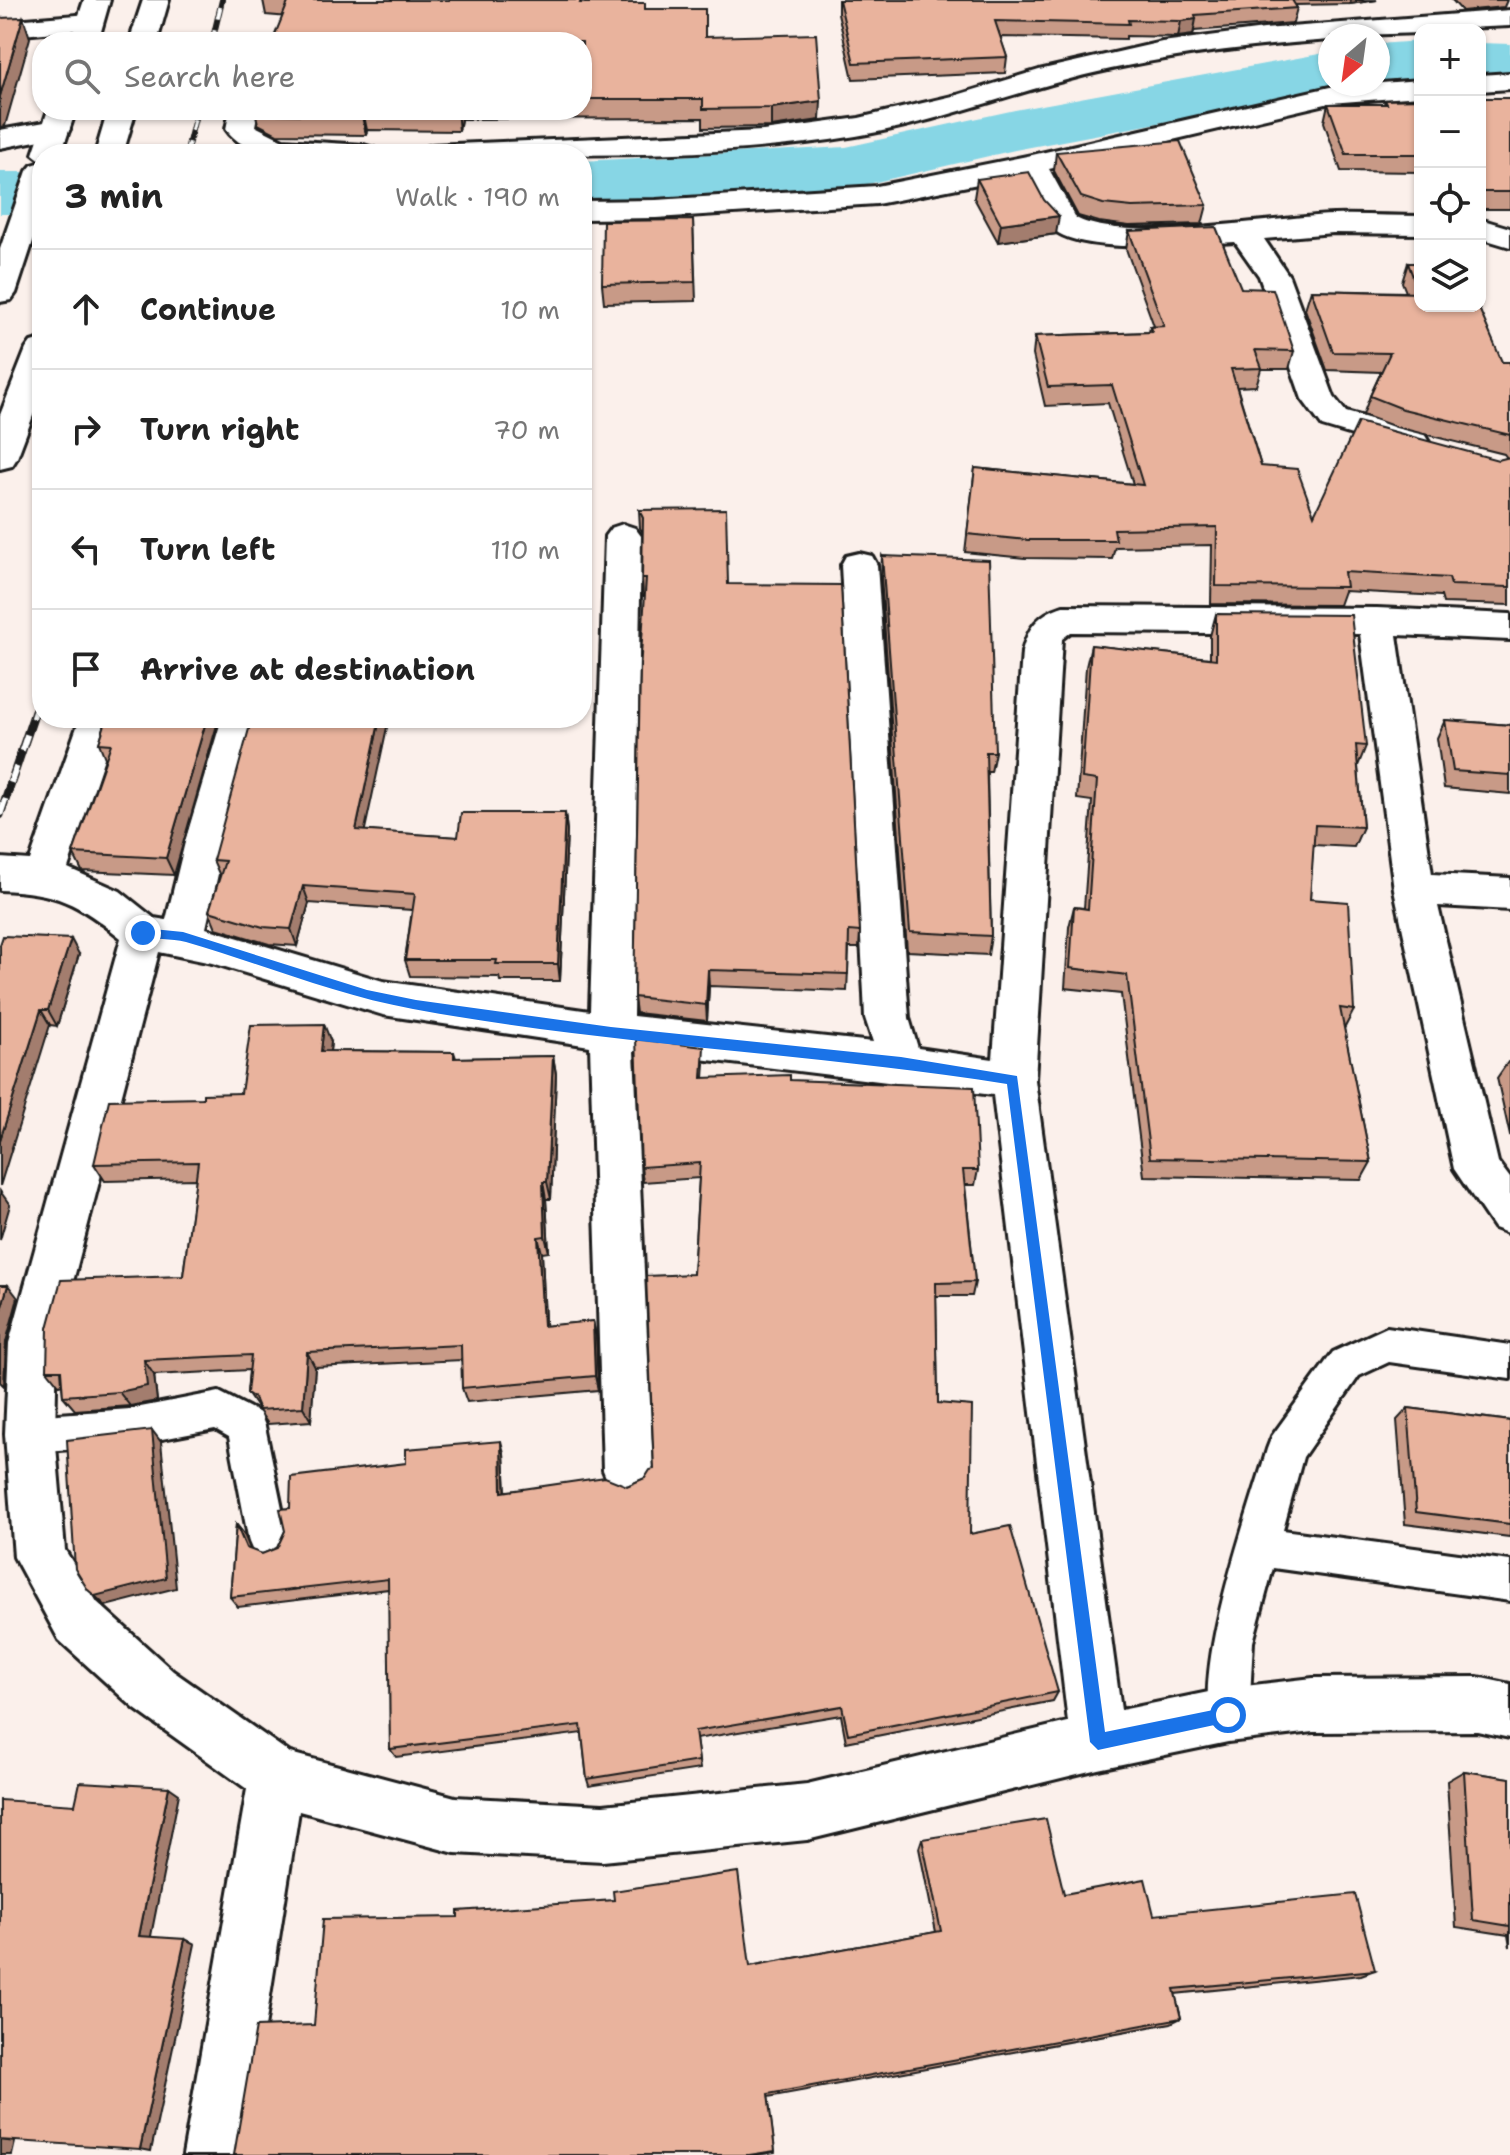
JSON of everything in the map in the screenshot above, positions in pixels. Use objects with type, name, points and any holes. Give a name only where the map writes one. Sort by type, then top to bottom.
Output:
[{"type":"main road","points":[[146,32],[156,0]]},
{"type":"main road","points":[[1366,0],[1380,24]]},
{"type":"main road","points":[[1390,29],[1510,18]]},
{"type":"main road","points":[[0,29],[90,21]]},
{"type":"main road","points":[[592,147],[763,140],[859,127],[965,102],[1049,76],[1162,50],[1318,36]]},
{"type":"main road","points":[[1390,39],[1414,77]]},
{"type":"main road","points":[[1486,83],[1510,81]]},
{"type":"main road","points":[[592,210],[656,209],[877,195],[1032,164],[1330,95],[1414,86]]},
{"type":"main road","points":[[242,120],[240,129],[252,140],[268,144]]},
{"type":"main road","points":[[0,139],[54,133]]},
{"type":"main road","points":[[1032,164],[1065,225],[1086,234],[1110,237],[1244,232],[1333,224],[1414,225]]},
{"type":"main road","points":[[0,293],[32,202]]},
{"type":"main road","points":[[1486,230],[1510,238]]},
{"type":"main road","points":[[1244,232],[1274,276],[1318,399],[1334,419],[1366,431],[1443,450]]},
{"type":"main road","points":[[0,458],[32,375]]},
{"type":"main road","points":[[623,536],[611,1033],[628,1470]]},
{"type":"main road","points":[[859,565],[887,1018],[901,1062]]},
{"type":"main road","points":[[1098,1742],[1013,1080],[1041,652],[1045,633],[1063,619],[1377,621],[1510,627]]},
{"type":"main road","points":[[1377,621],[1414,889],[1477,1169],[1510,1214]]},
{"type":"main road","points":[[94,728],[22,875],[105,902],[163,934],[367,995],[611,1033],[901,1062],[1013,1080]]},
{"type":"main road","points":[[238,728],[206,838],[163,934],[33,1343],[30,1434],[40,1557],[78,1621],[154,1690],[277,1777],[455,1825],[603,1833],[807,1812],[1098,1742],[1228,1715],[1313,1705],[1477,1704],[1510,1711]]},
{"type":"main road","points":[[1414,889],[1510,894]]},
{"type":"main road","points":[[214,2155],[277,1777]]},
{"type":"lane","points":[[1228,1715],[1232,1642],[1286,1449],[1346,1364],[1387,1344],[1510,1362]]},
{"type":"lane","points":[[30,1434],[130,1427],[219,1410],[246,1426],[269,1542]]},
{"type":"lane","points":[[1259,1546],[1510,1581]]},
{"type":"building","points":[[289,0],[581,0],[580,3],[645,3],[645,9],[705,9],[705,37],[816,34],[821,101],[771,108],[703,109],[703,99],[592,99],[592,32],[276,32]]},
{"type":"building","points":[[839,0],[1292,0],[1297,8],[1195,15],[1196,19],[1181,21],[1128,20],[1129,24],[995,21],[1007,57],[854,63]]},
{"type":"building","points":[[23,17],[0,96],[0,18]]},
{"type":"building","points":[[1486,98],[1510,98],[1510,192],[1486,192]]},
{"type":"building","points":[[1414,99],[1414,154],[1346,154],[1328,104],[1387,104],[1385,100]]},
{"type":"building","points":[[1180,141],[1207,205],[1132,207],[1103,204],[1081,197],[1056,152]]},
{"type":"building","points":[[1029,172],[1044,200],[1059,216],[1001,224],[977,179]]},
{"type":"building","points":[[693,220],[695,282],[602,284],[603,221]]},
{"type":"building","points":[[1216,227],[1241,288],[1273,289],[1294,351],[1255,350],[1262,368],[1231,369],[1261,466],[1297,469],[1314,515],[1358,422],[1498,460],[1510,457],[1510,587],[1451,585],[1449,578],[1344,572],[1346,587],[1216,586],[1217,527],[1114,529],[1116,540],[1028,540],[967,534],[975,468],[1143,485],[1112,385],[1048,387],[1035,336],[1152,332],[1150,327],[1164,326],[1129,231]]},
{"type":"building","points":[[1408,263],[1414,263],[1414,279]]},
{"type":"building","points":[[1311,290],[1414,293],[1414,312],[1481,312],[1502,362],[1510,362],[1510,435],[1403,409],[1370,396],[1390,353],[1333,352]]},
{"type":"building","points":[[726,509],[728,584],[841,585],[860,932],[849,931],[848,974],[708,970],[706,1005],[634,997],[640,671],[646,578],[642,578],[643,518],[639,510]]},
{"type":"building","points":[[882,556],[989,560],[995,752],[986,752],[991,936],[910,932]]},
{"type":"building","points":[[1216,614],[1351,615],[1366,746],[1356,745],[1363,827],[1315,825],[1310,899],[1348,902],[1354,1010],[1340,1008],[1371,1162],[1150,1158],[1127,975],[1070,968],[1074,907],[1088,909],[1097,780],[1082,778],[1091,645],[1216,659]]},
{"type":"building","points":[[1445,720],[1510,725],[1510,775],[1453,771]]},
{"type":"building","points":[[104,728],[204,728],[166,858],[73,853],[111,744],[99,743]]},
{"type":"building","points":[[249,728],[378,728],[356,830],[458,837],[461,813],[565,813],[558,964],[496,964],[497,960],[405,960],[415,894],[303,886],[291,929],[263,927],[209,911],[225,861],[213,860]]},
{"type":"building","points":[[3,936],[71,939],[48,1010],[41,1010],[0,1140],[0,945]]},
{"type":"building","points":[[324,1024],[321,1051],[454,1052],[454,1058],[553,1056],[547,1182],[543,1182],[545,1236],[538,1237],[543,1326],[593,1321],[595,1376],[462,1388],[461,1345],[307,1352],[303,1407],[259,1410],[254,1398],[247,1393],[251,1355],[144,1360],[147,1386],[119,1392],[63,1396],[61,1370],[47,1370],[48,1328],[61,1280],[183,1276],[198,1162],[94,1164],[109,1100],[203,1098],[203,1094],[241,1093],[251,1025]]},
{"type":"building","points":[[636,1039],[704,1047],[702,1078],[790,1075],[790,1080],[974,1087],[978,1170],[963,1170],[975,1282],[936,1283],[938,1403],[972,1406],[970,1534],[1010,1526],[1058,1692],[848,1734],[842,1706],[695,1731],[699,1761],[587,1779],[581,1725],[390,1749],[388,1579],[230,1597],[236,1524],[246,1548],[262,1554],[277,1548],[285,1531],[280,1509],[290,1508],[291,1477],[406,1463],[406,1449],[501,1441],[502,1492],[605,1477],[627,1486],[645,1478],[654,1469],[646,1276],[693,1274],[700,1163],[641,1167]]},
{"type":"building","points":[[0,1285],[8,1285],[0,1313]]},
{"type":"building","points":[[1408,1408],[1510,1421],[1510,1524],[1416,1512]]},
{"type":"building","points":[[152,1430],[166,1578],[95,1596],[75,1569],[67,1440]]},
{"type":"building","points":[[1464,1771],[1510,1778],[1510,1926],[1473,1920]]},
{"type":"building","points":[[80,1782],[169,1787],[139,1936],[185,1939],[140,2149],[0,2140],[0,1800],[75,1805]]},
{"type":"building","points":[[1046,1819],[1064,1894],[1145,1879],[1154,1915],[1355,1894],[1375,1970],[1174,1989],[1181,2018],[768,2094],[775,2151],[749,2155],[234,2155],[256,2027],[314,2025],[323,1919],[458,1917],[458,1911],[614,1900],[613,1891],[738,1872],[750,1966],[941,1931],[922,1839]]},
{"type":"waterway","points":[[1390,62],[1414,60]]},
{"type":"waterway","points":[[1486,62],[1510,63]]},
{"type":"waterway","points":[[592,181],[846,168],[1015,130],[1318,74]]},
{"type":"waterway","points":[[0,193],[32,193]]},
{"type":"railway","points":[[214,32],[222,0]]},
{"type":"railway","points":[[188,144],[194,120]]},
{"type":"railway","points":[[0,815],[32,721]]},
{"type":"route","points":[[143,933],[183,936],[367,995],[416,1005],[611,1033],[901,1062],[1013,1080],[1098,1742],[1228,1715]]}]
